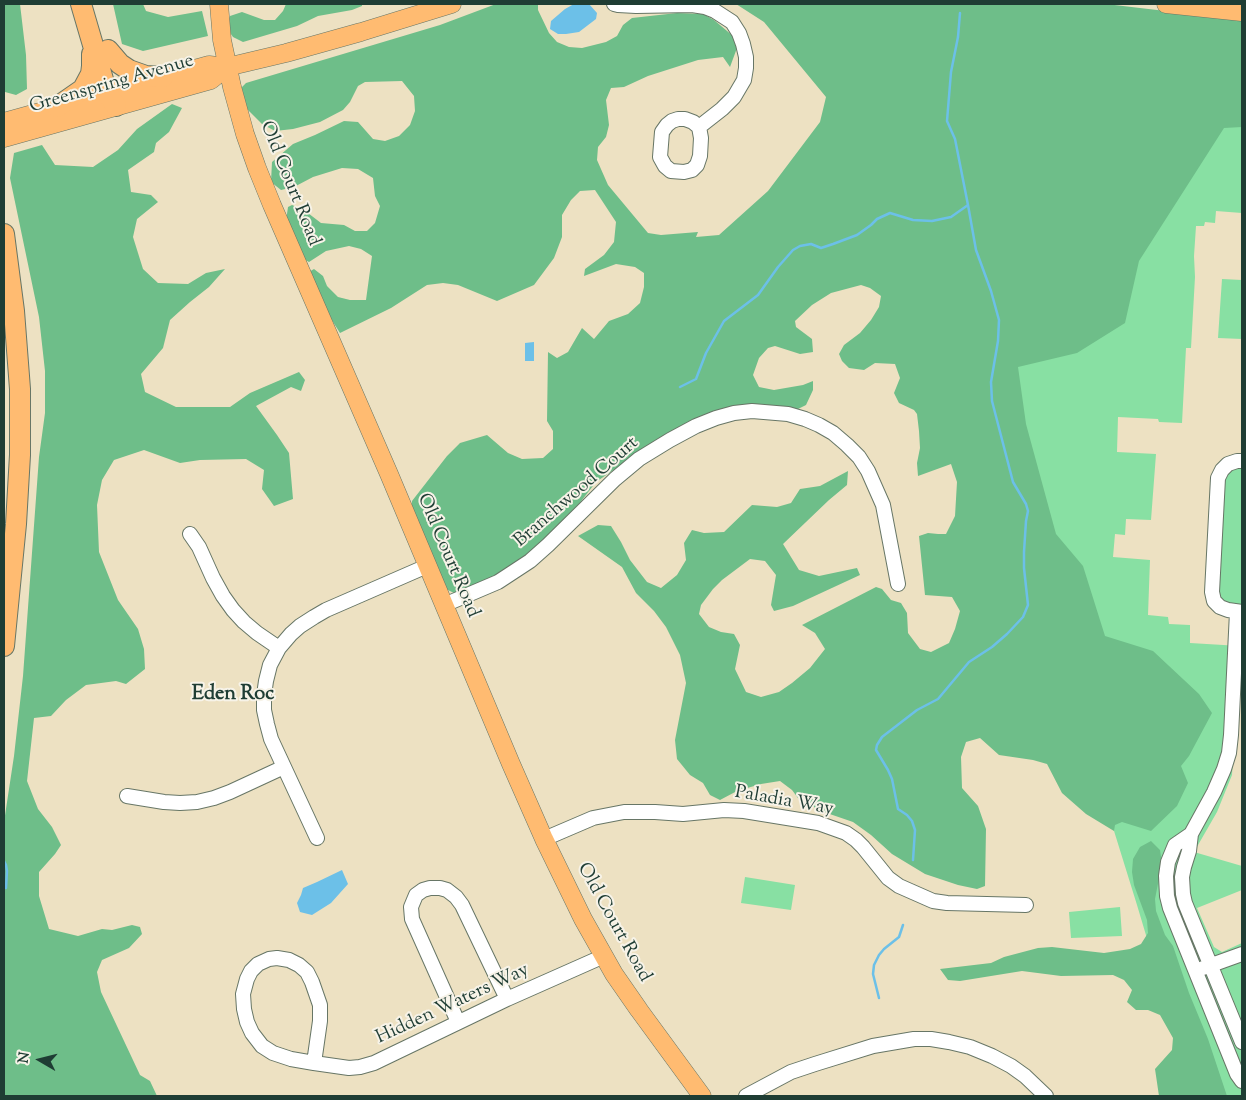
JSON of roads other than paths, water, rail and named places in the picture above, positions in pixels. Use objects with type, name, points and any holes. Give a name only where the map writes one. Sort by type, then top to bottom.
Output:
[{"type":"highway","points":[[81,4],[114,96]]},
{"type":"highway","points":[[95,4],[108,50],[114,96]]},
{"type":"highway","points":[[58,107],[83,90],[88,82],[92,66],[92,37]]},
{"type":"highway","points":[[108,50],[128,70],[146,76],[163,77]]},
{"type":"highway","points":[[4,234],[14,311],[19,379],[20,455],[16,524],[4,646]]},
{"type":"main road","name":"Old Court Road","points":[[219,4],[222,40],[227,67],[245,134],[260,176],[544,839],[583,919],[604,956],[638,1010],[702,1096]]},
{"type":"main road","name":"Greenspring Avenue","points":[[4,138],[163,77],[209,65],[227,67],[286,54],[452,4]]},
{"type":"main road","points":[[1166,4],[1242,12]]},
{"type":"main road","name":"Greenspring Avenue","points":[[4,122],[58,107],[211,80],[227,67]]},
{"type":"street","points":[[614,4],[636,6],[692,5],[716,11],[732,22],[744,44],[746,57],[744,80],[734,97],[699,127]]},
{"type":"street","name":"Branchwood Court","points":[[444,605],[498,582],[530,561],[615,479],[639,460],[670,440],[716,418],[752,411],[788,414],[819,425],[833,433],[859,457],[868,471],[883,505],[898,584]]},
{"type":"street","points":[[1224,1039],[1241,1036],[1185,903],[1182,877],[1189,851],[1191,834],[1214,792],[1229,753],[1240,612],[1228,610],[1220,606],[1214,600],[1212,592],[1218,478],[1228,464],[1242,461]]},
{"type":"street","points":[[190,534],[199,547],[213,578],[232,610],[257,633],[279,648]]},
{"type":"street","points":[[317,838],[271,739],[264,710],[266,680],[270,665],[279,648],[291,634],[314,617],[428,566]]},
{"type":"street","points":[[127,796],[164,802],[197,802],[230,792],[284,767]]},
{"type":"street","name":"Paladia Way","points":[[544,839],[593,818],[624,812],[683,814],[724,810],[744,811],[818,823],[846,833],[863,847],[888,878],[898,886],[933,901],[1026,905]]},
{"type":"street","points":[[1191,834],[1175,845],[1168,862],[1167,896],[1170,908],[1242,1081]]},
{"type":"street","points":[[458,1022],[412,919],[410,907],[416,895],[423,890],[440,888],[447,890],[456,897],[462,905],[507,999]]},
{"type":"street","points":[[1196,971],[1242,954]]},
{"type":"street","name":"Hidden Waters Way","points":[[314,1063],[320,1022],[320,1006],[307,972],[289,960],[278,958],[258,964],[251,971],[247,979],[244,1009],[252,1033],[262,1046],[291,1059],[314,1063],[349,1068],[360,1067],[374,1062],[507,999],[604,956]]},
{"type":"street","points":[[746,1096],[791,1072],[873,1046],[914,1039],[949,1042],[970,1047],[992,1056],[1011,1066],[1046,1096]]},
{"type":"water","points":[[574,4],[589,4],[597,13],[596,19],[579,32],[558,34],[550,29],[551,21]]},
{"type":"water","points":[[534,342],[534,361],[525,361],[525,343]]},
{"type":"water","points":[[342,870],[348,884],[331,903],[312,915],[300,912],[297,903],[303,888]]},
{"type":"waterway","points":[[913,860],[915,830],[912,821],[898,809],[892,779],[876,750],[877,745],[882,737],[917,710],[938,699],[969,662],[992,647],[1007,634],[1023,617],[1028,605],[1024,568],[1028,511],[1013,482],[992,401],[991,382],[998,341],[999,320],[976,250],[955,139],[947,121],[951,72],[958,37],[960,13]]},
{"type":"waterway","points":[[680,387],[696,379],[706,353],[724,321],[758,295],[793,250],[800,246],[811,244],[821,248],[857,235],[877,219],[890,213],[913,220],[932,221],[951,217],[968,205]]},
{"type":"waterway","points":[[4,861],[7,871],[6,888]]},
{"type":"waterway","points":[[879,998],[873,974],[874,965],[884,949],[899,937],[903,925]]},
{"type":"district","name":"Eden Roc","points":[[233,696]]}]
